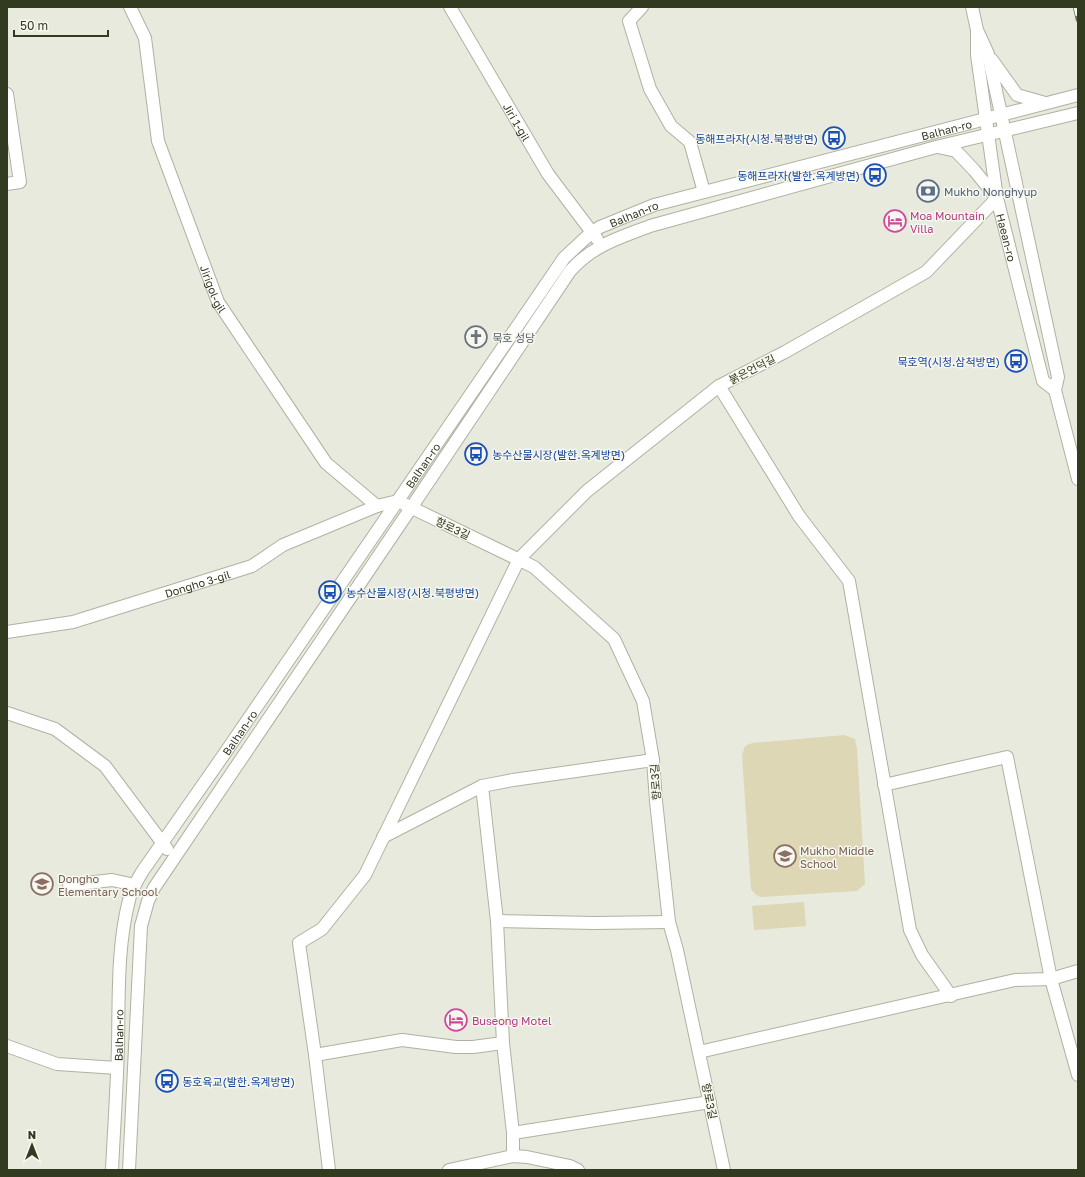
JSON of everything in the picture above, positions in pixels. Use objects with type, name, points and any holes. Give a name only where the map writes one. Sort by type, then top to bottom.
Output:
[{"type":"street","name":"Jirigol-gil","points":[[130,7],[145,38],[158,142],[218,302],[326,463],[377,506]]},
{"type":"street","name":"Jiri 1-gil","points":[[450,7],[548,174],[601,246]]},
{"type":"street","points":[[642,7],[629,21],[650,89],[670,126],[690,142],[704,192]]},
{"type":"street","name":"Haean-ro","points":[[972,7],[977,30],[977,55],[997,198],[1043,381],[1055,390]]},
{"type":"street","name":"Haean-ro","points":[[977,30],[988,54],[1002,114],[1058,377],[1055,390],[1078,479]]},
{"type":"street","points":[[988,54],[1017,95],[1046,103]]},
{"type":"street","points":[[7,94],[20,182],[7,184]]},
{"type":"street","name":"Balhan-ro","points":[[112,1170],[120,974],[123,936],[129,899],[135,885],[142,872],[226,753],[564,258],[592,232],[600,227],[654,204],[1078,95]]},
{"type":"street","name":"Balhan-ro","points":[[129,1170],[141,926],[148,901],[154,888],[173,857],[411,508],[570,270],[580,259],[601,246],[650,226],[936,147],[1078,113]]},
{"type":"street","points":[[936,147],[956,151],[997,198]]},
{"type":"street","name":"붉은언덕길","points":[[316,1055],[299,943],[322,929],[365,875],[519,559],[587,491],[719,386],[785,352],[926,272],[997,198]]},
{"type":"street","points":[[719,386],[799,516],[849,581],[910,930],[922,955],[950,996]]},
{"type":"street","points":[[377,506],[398,501]]},
{"type":"street","name":"향로3길","points":[[398,501],[534,567],[614,639],[642,701],[654,760],[656,801],[669,922],[677,950],[724,1170]]},
{"type":"street","name":"Dongho 3-gil","points":[[7,632],[73,622],[252,566],[283,545],[377,506]]},
{"type":"street","points":[[7,713],[55,728],[105,766],[173,857]]},
{"type":"street","points":[[884,785],[1007,757],[1051,979],[1078,1075]]},
{"type":"street","points":[[383,837],[482,786],[513,780],[654,760]]},
{"type":"street","points":[[482,786],[497,921],[503,1043],[513,1133],[513,1156]]},
{"type":"street","points":[[69,886],[112,880],[135,885]]},
{"type":"street","points":[[497,921],[594,923],[669,922]]},
{"type":"street","points":[[699,1052],[1015,980],[1051,979],[1078,971]]},
{"type":"street","points":[[329,1170],[316,1055],[402,1040],[462,1047],[503,1043]]},
{"type":"street","points":[[7,1046],[57,1064],[117,1068]]},
{"type":"street","points":[[513,1133],[710,1102]]},
{"type":"street","points":[[450,1170],[513,1156],[534,1158],[570,1166],[578,1170]]},
{"type":"shaded area","points":[[844,735],[855,739],[857,749],[865,884],[857,891],[760,897],[751,889],[742,755],[745,746],[752,743]]},
{"type":"shaded area","points":[[804,902],[806,926],[754,930],[752,906]]},
{"type":"railway","points":[[1075,7],[1078,20]]},
{"type":"place","name":"동해프라자(시청.북평방면)","points":[[834,138]]},
{"type":"place","name":"동해프라자(발한.옥계방면)","points":[[875,175]]},
{"type":"place","name":"Mukho Nonghyup","points":[[928,191]]},
{"type":"place","name":"Moa Mountain Villa","points":[[895,221]]},
{"type":"place","name":"묵호 성당","points":[[476,337]]},
{"type":"place","name":"묵호역(시청.삼척방면)","points":[[1016,361]]},
{"type":"place","name":"농수산물시장(발한.옥계방면)","points":[[476,454]]},
{"type":"place","name":"농수산물시장(시청.북평방면)","points":[[330,592]]},
{"type":"place","name":"Mukho Middle School","points":[[785,856]]},
{"type":"place","name":"Dongho Elementary School","points":[[42,884]]},
{"type":"place","name":"Buseong Motel","points":[[456,1020]]},
{"type":"place","name":"동호육교(발한.옥계방면)","points":[[167,1081]]}]
